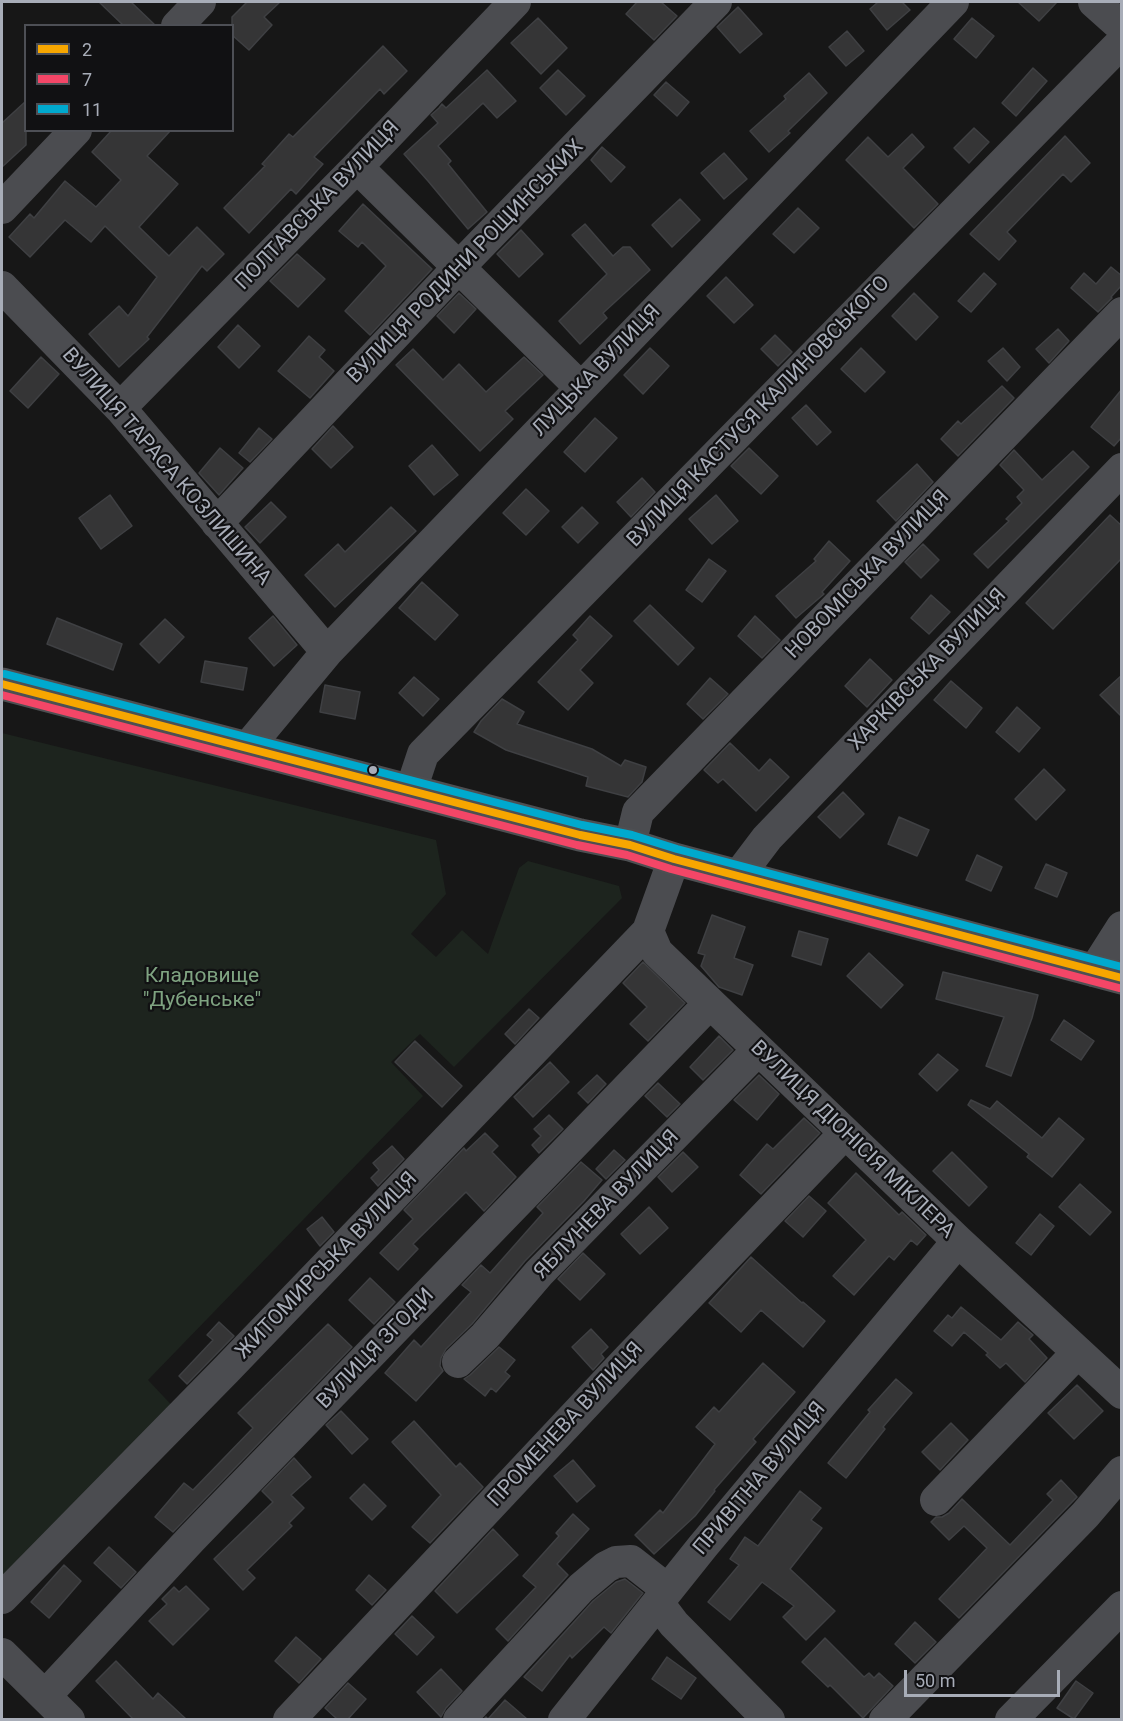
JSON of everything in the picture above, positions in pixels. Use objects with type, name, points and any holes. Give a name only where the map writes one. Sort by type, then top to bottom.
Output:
[{"type":"main road","points":[[2,684],[580,835],[630,845],[674,859],[1108,975]]},
{"type":"street","points":[[179,24],[200,2]]},
{"type":"street","name":"ПОЛТАВСЬКА ВУЛИЦЯ","points":[[120,408],[515,2]]},
{"type":"street","name":"ВУЛИЦЯ РОДИНИ РОЩИНСЬКИХ","points":[[217,523],[458,268],[716,2]]},
{"type":"street","name":"ЛУЦЬКА ВУЛИЦЯ","points":[[248,747],[327,652],[952,2]]},
{"type":"street","points":[[1094,2],[1122,27]]},
{"type":"street","name":"ВУЛИЦЯ КАСТУСЯ КАЛИНОВСЬКОГО","points":[[411,790],[423,754],[1122,42]]},
{"type":"street","points":[[2,208],[74,132]]},
{"type":"street","points":[[357,166],[581,388]]},
{"type":"street","name":"ВУЛИЦЯ ТАРАСА КОЗЛИШИНА","points":[[4,293],[120,408],[327,652]]},
{"type":"street","name":"НОВОМІСЬКА ВУЛИЦЯ","points":[[630,845],[638,812],[1122,313]]},
{"type":"street","name":"ХАРКІВСЬКА ВУЛИЦЯ","points":[[739,875],[767,838],[1122,469]]},
{"type":"street","points":[[648,931],[674,859]]},
{"type":"street","points":[[1108,975],[1115,935],[1122,927]]},
{"type":"street","name":"ВУЛИЦЯ ДІОНІСІЯ МІКЛЕРА","points":[[648,931],[657,952],[958,1241],[1122,1393]]},
{"type":"street","name":"ЖИТОМИРСЬКА ВУЛИЦЯ","points":[[2,1598],[226,1370],[648,931]]},
{"type":"street","name":"ВУЛИЦЯ ЗГОДИ","points":[[45,1696],[192,1538],[710,1003]]},
{"type":"street","name":"ЯБЛУНЕВА ВУЛИЦЯ","points":[[458,1362],[539,1273],[758,1050]]},
{"type":"street","name":"ПРОМЕНЕВА ВУЛИЦЯ","points":[[289,1719],[845,1132]]},
{"type":"street","name":"ПРИВІТНА ВУЛИЦЯ","points":[[564,1719],[958,1241]]},
{"type":"street","points":[[936,1500],[1078,1352]]},
{"type":"street","points":[[885,1719],[1084,1515],[1122,1472]]},
{"type":"street","points":[[459,1719],[581,1588],[606,1567],[616,1562],[631,1561],[663,1597],[674,1624],[769,1719]]},
{"type":"street","points":[[1011,1719],[1122,1607]]},
{"type":"street","points":[[3,1658],[69,1719]]},
{"type":"green space","name":"Кладовище \"Дубенське\"","points":[[2,733],[436,840],[446,894],[411,934],[436,957],[462,930],[488,954],[519,868],[528,861],[619,886],[622,898],[454,1067],[420,1034],[391,1062],[423,1096],[148,1380],[180,1414],[2,1589]]},
{"type":"building","points":[[99,2],[131,2],[154,24],[122,24]]},
{"type":"building","points":[[247,2],[280,2],[264,17],[272,25],[249,50],[234,37],[232,17]]},
{"type":"building","points":[[637,2],[661,2],[677,16],[654,40],[626,14]]},
{"type":"building","points":[[878,2],[902,2],[910,10],[887,30],[870,9]]},
{"type":"building","points":[[1018,2],[1057,2],[1039,21]]},
{"type":"building","points":[[738,7],[762,34],[740,53],[717,27]]},
{"type":"building","points":[[538,18],[567,48],[541,74],[511,43]]},
{"type":"building","points":[[972,18],[994,36],[976,58],[954,39]]},
{"type":"building","points":[[847,31],[864,51],[846,66],[829,47]]},
{"type":"building","points":[[383,46],[407,71],[384,94],[380,89],[314,157],[323,164],[296,194],[291,189],[249,233],[224,208],[265,166],[262,164],[289,134],[293,137]]},
{"type":"building","points":[[1033,68],[1047,81],[1016,116],[1002,103]]},
{"type":"building","points":[[487,70],[516,101],[497,118],[483,103],[438,146],[451,161],[448,164],[487,212],[468,229],[404,154],[438,123],[431,115],[442,104],[446,108]]},
{"type":"building","points":[[558,70],[585,96],[566,115],[540,88]]},
{"type":"building","points":[[809,73],[827,93],[769,152],[750,131],[786,99],[784,96]]},
{"type":"building","points":[[666,82],[689,102],[677,116],[654,95]]},
{"type":"building","points":[[24,103],[26,145],[2,167],[2,123]]},
{"type":"building","points":[[974,128],[989,142],[969,163],[954,148]]},
{"type":"building","points":[[110,132],[169,132],[147,156],[178,184],[139,227],[169,256],[197,227],[224,254],[207,271],[202,266],[147,337],[149,339],[119,367],[89,334],[119,306],[128,316],[157,277],[105,226],[91,242],[65,220],[30,257],[9,237],[30,214],[34,218],[65,181],[96,207],[121,180],[92,152]]},
{"type":"building","points":[[912,134],[924,147],[903,168],[938,204],[914,228],[846,160],[868,137],[888,157]]},
{"type":"building","points":[[1065,136],[1090,163],[1071,182],[1063,174],[1007,232],[1016,241],[999,260],[970,234]]},
{"type":"building","points":[[602,147],[625,167],[611,182],[591,160]]},
{"type":"building","points":[[724,153],[747,179],[724,199],[701,173]]},
{"type":"building","points":[[680,199],[700,220],[672,247],[652,225]]},
{"type":"building","points":[[363,204],[432,269],[370,335],[345,311],[386,266],[362,242],[358,247],[339,231]]},
{"type":"building","points":[[798,208],[819,228],[794,253],[773,234]]},
{"type":"building","points":[[585,224],[613,256],[623,247],[630,247],[650,270],[603,313],[607,318],[580,344],[559,321],[607,274],[572,235]]},
{"type":"building","points":[[521,230],[543,254],[519,277],[497,254]]},
{"type":"building","points":[[297,254],[325,279],[298,307],[270,281]]},
{"type":"building","points":[[1111,267],[1122,276],[1122,285],[1098,312],[1071,288],[1084,273],[1096,284]]},
{"type":"building","points":[[984,273],[996,284],[971,312],[958,301]]},
{"type":"building","points":[[726,277],[753,305],[734,323],[707,296]]},
{"type":"building","points":[[459,293],[476,309],[454,333],[437,316]]},
{"type":"building","points":[[914,293],[938,317],[916,340],[892,316]]},
{"type":"building","points":[[238,325],[260,346],[239,368],[218,347]]},
{"type":"building","points":[[1058,329],[1069,341],[1049,363],[1036,349]]},
{"type":"building","points":[[775,335],[792,352],[778,366],[761,349]]},
{"type":"building","points":[[309,336],[325,350],[319,357],[334,371],[310,398],[278,371]]},
{"type":"building","points":[[650,348],[669,366],[643,394],[624,375]]},
{"type":"building","points":[[861,348],[885,372],[865,392],[841,369]]},
{"type":"building","points":[[1003,348],[1020,367],[1007,381],[988,361]]},
{"type":"building","points":[[413,349],[443,380],[459,364],[486,392],[524,357],[543,375],[505,411],[513,419],[480,451],[396,365]]},
{"type":"building","points":[[41,357],[59,374],[28,408],[10,391]]},
{"type":"building","points":[[1002,386],[1014,398],[958,456],[941,439],[958,421],[961,424]]},
{"type":"building","points":[[1122,389],[1122,437],[1114,446],[1091,427]]},
{"type":"building","points":[[806,405],[831,432],[817,445],[792,418]]},
{"type":"building","points":[[595,418],[617,438],[585,472],[564,452]]},
{"type":"building","points":[[333,426],[353,447],[331,468],[312,449]]},
{"type":"building","points":[[259,428],[272,439],[250,462],[239,453]]},
{"type":"building","points":[[432,445],[458,475],[434,495],[409,466]]},
{"type":"building","points":[[220,448],[243,468],[219,495],[199,473]]},
{"type":"building","points":[[749,448],[778,476],[761,494],[731,466]]},
{"type":"building","points":[[1014,450],[1042,480],[1073,451],[1089,467],[988,568],[974,554],[1009,521],[1006,519],[1022,503],[1017,497],[1024,490],[1000,465]]},
{"type":"building","points":[[917,464],[933,482],[896,521],[877,501]]},
{"type":"building","points":[[642,478],[655,492],[631,517],[617,502]]},
{"type":"building","points":[[526,489],[549,511],[526,535],[503,513]]},
{"type":"building","points":[[110,495],[132,526],[101,549],[79,518]]},
{"type":"building","points":[[716,495],[738,521],[712,544],[689,519]]},
{"type":"building","points":[[271,502],[286,517],[260,543],[245,527]]},
{"type":"building","points":[[391,507],[416,531],[335,607],[305,575],[338,544],[345,552]]},
{"type":"building","points":[[582,507],[598,523],[578,543],[562,527]]},
{"type":"building","points":[[1110,515],[1122,526],[1122,558],[1053,629],[1026,603]]},
{"type":"building","points":[[829,541],[850,561],[822,592],[824,594],[796,618],[776,596],[816,561],[814,559]]},
{"type":"building","points":[[923,544],[939,560],[921,578],[905,562]]},
{"type":"building","points":[[709,559],[726,571],[702,602],[686,590]]},
{"type":"building","points":[[422,582],[458,615],[435,640],[399,608]]},
{"type":"building","points":[[931,595],[950,612],[929,634],[911,618]]},
{"type":"building","points":[[650,605],[694,648],[678,665],[634,621]]},
{"type":"building","points":[[273,616],[297,645],[274,666],[249,638]]},
{"type":"building","points":[[590,616],[612,636],[580,670],[593,683],[568,710],[538,682],[578,640],[573,635]]},
{"type":"building","points":[[755,616],[780,640],[762,658],[738,636]]},
{"type":"building","points":[[57,618],[122,644],[113,670],[47,644]]},
{"type":"building","points":[[165,619],[184,637],[159,663],[140,644]]},
{"type":"building","points":[[870,659],[892,680],[867,707],[845,686]]},
{"type":"building","points":[[205,661],[247,668],[243,690],[201,682]]},
{"type":"building","points":[[1122,675],[1122,717],[1100,695]]},
{"type":"building","points":[[414,677],[439,699],[423,716],[399,693]]},
{"type":"building","points":[[710,678],[728,694],[703,719],[687,704]]},
{"type":"building","points":[[951,681],[982,708],[966,728],[934,700]]},
{"type":"building","points":[[325,685],[360,692],[355,719],[320,712]]},
{"type":"building","points":[[502,699],[524,712],[517,724],[592,749],[621,766],[625,760],[646,767],[642,782],[628,797],[586,786],[588,777],[506,750],[474,732]]},
{"type":"building","points":[[1017,707],[1040,728],[1019,752],[996,732]]},
{"type":"building","points":[[730,743],[759,771],[770,759],[789,777],[756,811],[723,779],[718,783],[704,770]]},
{"type":"building","points":[[1044,769],[1065,790],[1036,820],[1015,799]]},
{"type":"building","points":[[843,792],[864,814],[840,838],[818,817]]},
{"type":"building","points":[[899,817],[929,830],[917,856],[888,844]]},
{"type":"building","points":[[977,855],[1002,867],[991,891],[966,880]]},
{"type":"building","points":[[1046,864],[1067,873],[1057,897],[1035,888]]},
{"type":"building","points":[[712,915],[745,927],[734,958],[753,965],[742,995],[719,987],[701,966],[705,955],[698,953]]},
{"type":"building","points":[[799,931],[828,939],[821,965],[792,956]]},
{"type":"building","points":[[869,953],[903,985],[881,1008],[847,976]]},
{"type":"building","points":[[643,962],[685,1003],[648,1041],[630,1024],[647,1007],[623,983]]},
{"type":"building","points":[[943,972],[1038,995],[1011,1076],[986,1066],[1004,1017],[936,999]]},
{"type":"building","points":[[529,1009],[539,1018],[515,1044],[505,1034]]},
{"type":"building","points":[[1064,1020],[1094,1041],[1081,1060],[1051,1040]]},
{"type":"building","points":[[719,1036],[733,1050],[703,1080],[690,1067]]},
{"type":"building","points":[[415,1041],[462,1086],[442,1107],[395,1062]]},
{"type":"building","points":[[938,1054],[958,1070],[937,1091],[919,1074]]},
{"type":"building","points":[[550,1062],[569,1082],[533,1117],[514,1097]]},
{"type":"building","points":[[597,1075],[606,1084],[588,1103],[578,1093]]},
{"type":"building","points":[[759,1075],[779,1094],[757,1120],[734,1100]]},
{"type":"building","points":[[658,1083],[680,1104],[667,1117],[645,1096]]},
{"type":"building","points":[[971,1100],[990,1109],[997,1101],[1042,1138],[1059,1118],[1084,1139],[1052,1177],[1027,1157],[1029,1154],[968,1105]]},
{"type":"building","points":[[549,1115],[563,1129],[539,1153],[532,1145],[541,1136],[534,1129]]},
{"type":"building","points":[[804,1118],[820,1133],[761,1194],[740,1175],[767,1144],[773,1149]]},
{"type":"building","points":[[485,1133],[498,1146],[492,1152],[516,1177],[484,1211],[466,1192],[413,1244],[418,1249],[398,1270],[380,1253],[413,1219],[404,1210],[464,1148],[466,1151]]},
{"type":"building","points":[[392,1146],[404,1159],[378,1186],[371,1178],[379,1170],[373,1163]]},
{"type":"building","points":[[614,1150],[625,1160],[606,1179],[596,1169]]},
{"type":"building","points":[[683,1152],[698,1167],[672,1192],[658,1177]]},
{"type":"building","points":[[952,1152],[987,1187],[969,1206],[933,1171]]},
{"type":"building","points":[[581,1162],[602,1180],[525,1261],[472,1324],[446,1349],[441,1358],[440,1366],[443,1371],[416,1401],[385,1373],[414,1340],[421,1347],[471,1292],[462,1285],[481,1265],[490,1273],[543,1213],[537,1207]]},
{"type":"building","points":[[856,1173],[899,1215],[902,1212],[926,1235],[917,1245],[911,1240],[894,1260],[889,1256],[854,1295],[833,1276],[866,1240],[828,1203]]},
{"type":"building","points":[[1080,1184],[1111,1212],[1090,1235],[1059,1207]]},
{"type":"building","points":[[809,1196],[826,1211],[803,1237],[785,1221]]},
{"type":"building","points":[[649,1207],[668,1228],[640,1254],[621,1234]]},
{"type":"building","points":[[1040,1214],[1054,1226],[1031,1255],[1016,1243]]},
{"type":"building","points":[[322,1217],[334,1232],[320,1246],[307,1229]]},
{"type":"building","points":[[583,1253],[605,1274],[580,1300],[558,1279]]},
{"type":"building","points":[[751,1257],[825,1321],[803,1347],[761,1310],[741,1332],[709,1303]]},
{"type":"building","points":[[370,1278],[395,1302],[374,1324],[349,1300]]},
{"type":"building","points":[[961,1307],[1001,1340],[1018,1322],[1033,1335],[1029,1339],[1047,1358],[1025,1382],[1006,1363],[1000,1368],[986,1355],[988,1353],[964,1332],[952,1346],[934,1331],[948,1315],[952,1318]]},
{"type":"building","points":[[219,1322],[234,1336],[187,1384],[179,1376],[213,1340],[207,1335]]},
{"type":"building","points":[[328,1324],[352,1347],[173,1532],[155,1517],[184,1483],[193,1490],[253,1428],[238,1413]]},
{"type":"building","points":[[591,1329],[608,1347],[601,1354],[604,1358],[593,1370],[572,1347]]},
{"type":"building","points":[[499,1347],[515,1360],[505,1372],[510,1376],[496,1392],[491,1388],[485,1396],[464,1379]]},
{"type":"building","points":[[763,1363],[795,1392],[753,1439],[756,1442],[714,1490],[695,1516],[654,1554],[635,1535],[660,1510],[663,1513],[715,1444],[696,1427],[714,1407],[719,1412]]},
{"type":"building","points":[[896,1379],[912,1393],[883,1427],[885,1429],[846,1478],[828,1463],[870,1412],[868,1410]]},
{"type":"building","points":[[1077,1385],[1103,1411],[1074,1439],[1048,1413]]},
{"type":"building","points":[[341,1411],[368,1439],[352,1454],[326,1425]]},
{"type":"building","points":[[414,1421],[456,1467],[460,1463],[483,1487],[430,1543],[412,1527],[441,1495],[392,1442]]},
{"type":"building","points":[[951,1423],[968,1440],[940,1470],[922,1452]]},
{"type":"building","points":[[294,1458],[311,1477],[291,1495],[304,1508],[289,1523],[292,1526],[247,1570],[255,1578],[243,1590],[214,1559],[273,1502],[262,1491]]},
{"type":"building","points":[[573,1460],[595,1486],[577,1502],[554,1476]]},
{"type":"building","points":[[1061,1480],[1077,1497],[959,1618],[939,1599],[987,1548],[964,1526],[949,1540],[931,1522],[936,1517],[949,1513],[962,1499],[1010,1545],[1053,1500],[1047,1494]]},
{"type":"building","points":[[364,1484],[386,1506],[372,1520],[350,1498]]},
{"type":"building","points":[[800,1491],[821,1508],[811,1520],[822,1528],[790,1569],[835,1611],[806,1640],[783,1617],[794,1606],[762,1582],[730,1620],[708,1602],[739,1565],[730,1559],[745,1537],[758,1546]]},
{"type":"building","points":[[573,1514],[589,1529],[557,1564],[568,1575],[508,1641],[496,1629],[536,1587],[523,1576],[559,1536],[556,1533]]},
{"type":"building","points":[[493,1529],[518,1555],[457,1613],[435,1591]]},
{"type":"building","points":[[109,1547],[136,1572],[121,1588],[94,1563]]},
{"type":"building","points":[[64,1565],[81,1581],[49,1618],[31,1602]]},
{"type":"building","points":[[369,1575],[386,1590],[372,1605],[356,1590]]},
{"type":"building","points":[[625,1579],[643,1593],[611,1633],[604,1627],[572,1658],[570,1655],[542,1691],[524,1677],[593,1601],[616,1582]]},
{"type":"building","points":[[186,1586],[209,1609],[173,1645],[149,1621],[167,1604],[162,1599],[174,1587],[179,1592]]},
{"type":"building","points":[[412,1616],[434,1637],[417,1655],[395,1634]]},
{"type":"building","points":[[915,1622],[936,1642],[915,1663],[895,1644]]},
{"type":"building","points":[[296,1637],[321,1659],[299,1683],[275,1661]]},
{"type":"building","points":[[825,1638],[864,1677],[869,1673],[874,1678],[879,1673],[893,1686],[863,1718],[830,1685],[828,1687],[802,1662]]},
{"type":"building","points":[[667,1657],[696,1678],[681,1699],[652,1679]]},
{"type":"building","points":[[116,1661],[153,1699],[158,1693],[186,1719],[133,1719],[96,1681]]},
{"type":"building","points":[[441,1669],[462,1691],[441,1717],[417,1692]]},
{"type":"building","points":[[1076,1681],[1093,1693],[1074,1719],[1057,1708]]},
{"type":"building","points":[[348,1683],[366,1699],[348,1719],[337,1719],[325,1708]]},
{"type":"building","points":[[505,1700],[527,1719],[488,1719]]},
{"type":"transit line","name":"11","points":[[5,674],[582,825],[632,835],[677,849],[1122,967]]},
{"type":"transit line","name":"2","points":[[2,684],[580,835],[630,845],[674,859],[1122,978]]},
{"type":"transit line","name":"7","points":[[2,695],[577,845],[627,855],[671,869],[1119,988]]}]
